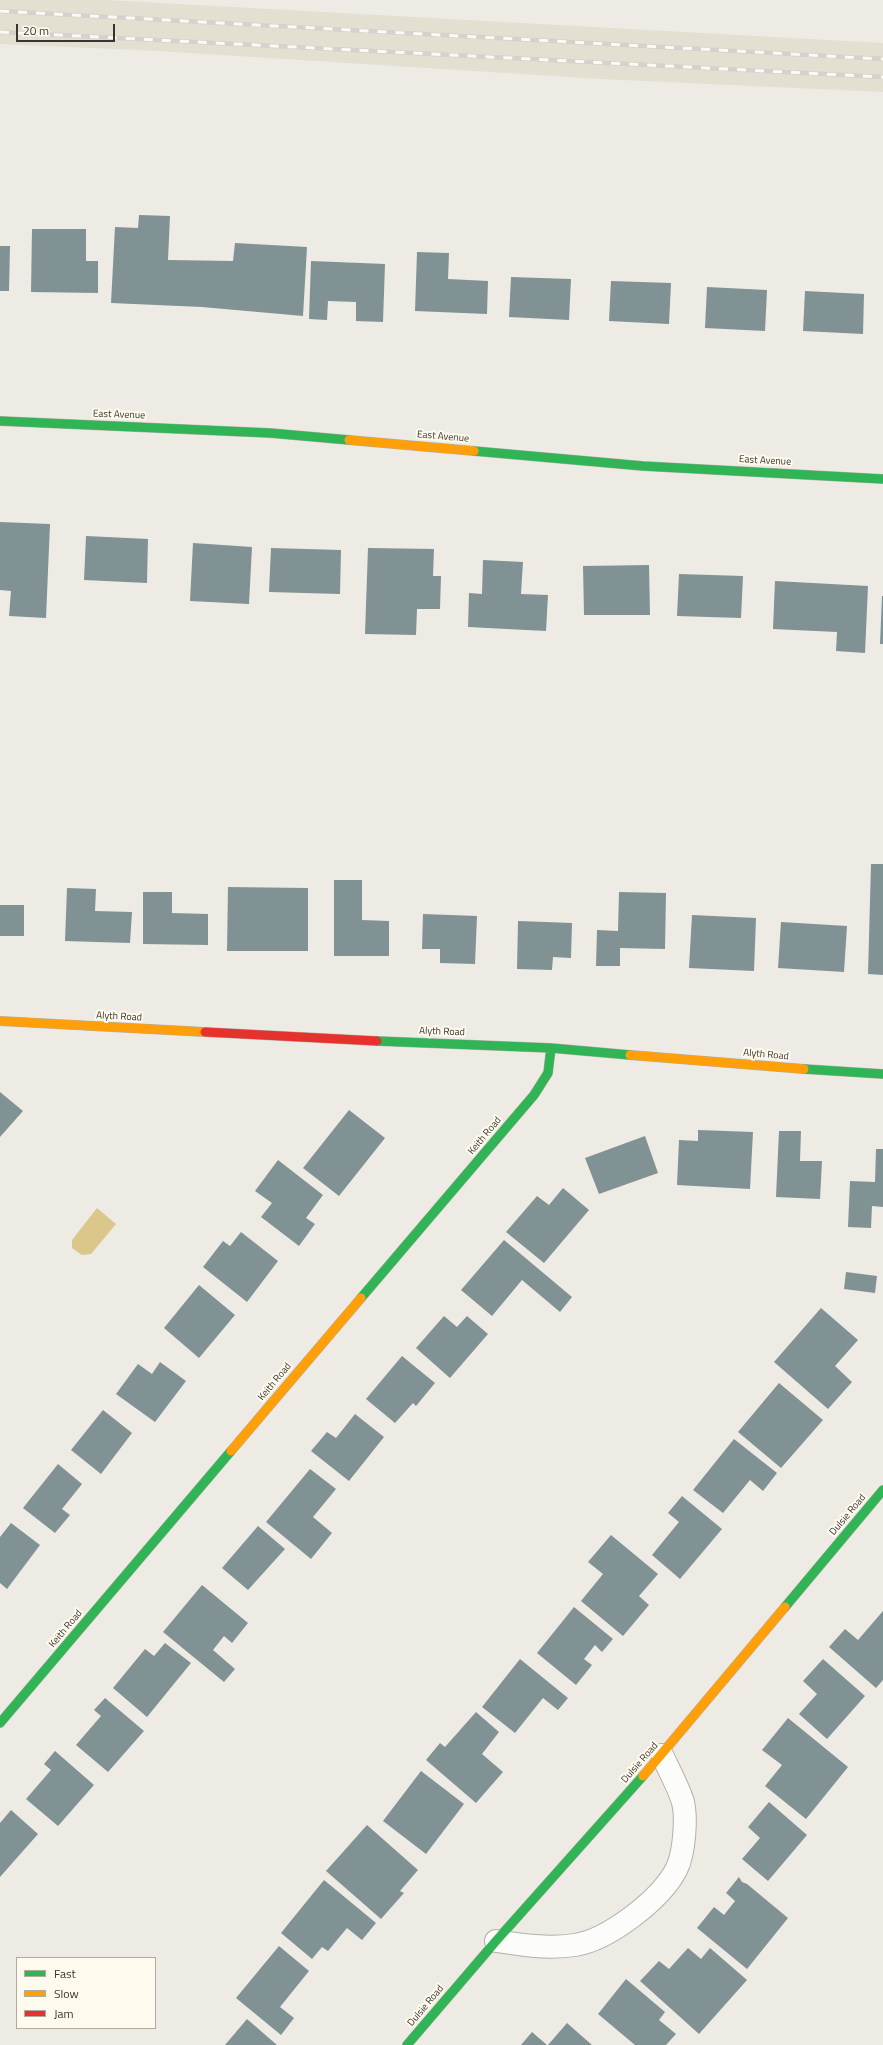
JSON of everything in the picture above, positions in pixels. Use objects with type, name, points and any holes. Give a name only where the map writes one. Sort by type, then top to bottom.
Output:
[{"type":"street","name":"East Avenue","points":[[0,421],[270,432],[643,466],[883,479]]},
{"type":"street","name":"Alyth Road","points":[[0,1021],[301,1037],[551,1048],[791,1069],[883,1074]]},
{"type":"street","name":"Keith Road","points":[[0,1723],[534,1095],[548,1073],[551,1048]]},
{"type":"street","name":"Dulsie Road","points":[[408,2045],[496,1941],[662,1755],[883,1490]]},
{"type":"street","points":[[496,1941],[532,1947],[575,1945],[609,1934],[637,1913],[660,1892],[677,1868],[684,1839],[683,1803],[662,1755]]},
{"type":"shaded area","points":[[0,0],[107,0],[883,43],[883,92],[600,79],[158,51],[0,44]]},
{"type":"shaded area","points":[[97,1208],[116,1224],[91,1254],[82,1255],[72,1248],[72,1240]]},
{"type":"building","points":[[139,215],[170,216],[168,260],[233,261],[235,243],[307,247],[303,316],[202,307],[111,303],[115,227],[138,228]]},
{"type":"building","points":[[32,229],[86,229],[86,261],[98,261],[98,293],[31,292]]},
{"type":"building","points":[[0,246],[10,246],[9,291],[0,291]]},
{"type":"building","points":[[417,252],[449,253],[448,279],[488,281],[487,314],[415,311]]},
{"type":"building","points":[[311,261],[385,264],[383,322],[356,321],[356,302],[328,301],[327,320],[309,319]]},
{"type":"building","points":[[511,277],[571,279],[569,320],[509,317]]},
{"type":"building","points":[[611,281],[671,283],[669,324],[609,321]]},
{"type":"building","points":[[707,287],[767,290],[765,331],[705,328]]},
{"type":"building","points":[[805,291],[864,294],[863,334],[803,331]]},
{"type":"building","points":[[0,522],[50,524],[46,618],[9,616],[11,591],[0,590]]},
{"type":"building","points":[[86,536],[148,539],[147,583],[84,580]]},
{"type":"building","points":[[193,543],[252,547],[249,604],[190,601]]},
{"type":"building","points":[[271,548],[341,550],[340,594],[269,592]]},
{"type":"building","points":[[368,548],[434,549],[433,576],[441,576],[440,609],[417,609],[416,635],[365,634]]},
{"type":"building","points":[[483,560],[523,562],[521,594],[548,595],[546,631],[468,627],[469,593],[482,594]]},
{"type":"building","points":[[649,565],[650,615],[584,615],[583,566]]},
{"type":"building","points":[[679,574],[743,576],[741,618],[677,616]]},
{"type":"building","points":[[775,581],[868,586],[865,653],[836,651],[837,632],[773,629]]},
{"type":"building","points":[[882,596],[883,644],[880,644]]},
{"type":"building","points":[[871,864],[883,864],[883,975],[868,974]]},
{"type":"building","points":[[334,880],[362,880],[362,920],[389,921],[389,956],[334,956]]},
{"type":"building","points":[[228,887],[308,888],[308,951],[227,951]]},
{"type":"building","points":[[67,888],[96,889],[95,911],[132,912],[130,943],[65,941]]},
{"type":"building","points":[[143,892],[172,892],[172,913],[208,914],[208,945],[143,944]]},
{"type":"building","points":[[619,892],[666,893],[665,949],[620,948],[620,966],[596,966],[597,930],[618,931]]},
{"type":"building","points":[[0,905],[24,905],[24,936],[0,936]]},
{"type":"building","points":[[423,914],[477,916],[475,964],[440,963],[440,949],[422,949]]},
{"type":"building","points":[[692,915],[756,918],[754,971],[689,968]]},
{"type":"building","points":[[518,921],[572,923],[571,958],[553,957],[552,970],[517,969]]},
{"type":"building","points":[[781,922],[847,926],[844,972],[778,968]]},
{"type":"building","points":[[0,1092],[23,1111],[0,1137]]},
{"type":"building","points":[[349,1110],[385,1138],[339,1196],[303,1168]]},
{"type":"building","points":[[698,1130],[753,1132],[750,1189],[677,1185],[679,1140],[698,1141]]},
{"type":"building","points":[[779,1131],[801,1131],[800,1161],[822,1161],[820,1199],[776,1197]]},
{"type":"building","points":[[645,1136],[658,1173],[599,1194],[585,1158]]},
{"type":"building","points":[[876,1149],[883,1149],[883,1207],[872,1206],[871,1228],[848,1227],[850,1181],[875,1182]]},
{"type":"building","points":[[278,1160],[323,1195],[306,1218],[315,1224],[299,1246],[261,1217],[272,1203],[255,1191]]},
{"type":"building","points":[[563,1188],[589,1210],[544,1263],[506,1232],[537,1196],[549,1205]]},
{"type":"building","points":[[241,1232],[278,1261],[247,1302],[203,1267],[223,1241],[230,1246]]},
{"type":"building","points":[[504,1240],[572,1297],[560,1312],[522,1280],[492,1316],[461,1290]]},
{"type":"building","points":[[846,1272],[877,1276],[875,1293],[844,1289]]},
{"type":"building","points":[[199,1285],[235,1315],[199,1358],[164,1328]]},
{"type":"building","points":[[821,1308],[858,1340],[835,1366],[852,1382],[828,1409],[774,1362]]},
{"type":"building","points":[[444,1316],[457,1327],[467,1316],[488,1334],[450,1378],[416,1348]]},
{"type":"building","points":[[402,1356],[435,1383],[416,1406],[413,1403],[395,1423],[366,1399]]},
{"type":"building","points":[[160,1362],[186,1381],[155,1422],[116,1394],[138,1364],[152,1374]]},
{"type":"building","points":[[779,1383],[823,1420],[781,1468],[738,1432]]},
{"type":"building","points":[[103,1410],[132,1433],[101,1474],[71,1450]]},
{"type":"building","points":[[355,1414],[384,1437],[349,1481],[311,1451],[327,1432],[336,1438]]},
{"type":"building","points":[[734,1439],[777,1473],[763,1491],[750,1480],[723,1513],[693,1490]]},
{"type":"building","points":[[58,1464],[82,1484],[62,1509],[70,1515],[55,1533],[23,1508]]},
{"type":"building","points":[[310,1469],[336,1489],[313,1517],[332,1533],[311,1559],[266,1522]]},
{"type":"building","points":[[682,1496],[722,1529],[680,1579],[652,1555],[679,1522],[668,1513]]},
{"type":"building","points":[[11,1523],[40,1545],[7,1589],[0,1583],[0,1537]]},
{"type":"building","points":[[258,1526],[285,1549],[248,1590],[222,1568]]},
{"type":"building","points":[[611,1535],[658,1574],[639,1596],[649,1605],[623,1636],[581,1601],[603,1574],[588,1562]]},
{"type":"building","points":[[202,1585],[248,1623],[232,1643],[224,1636],[213,1650],[235,1669],[224,1682],[163,1632]]},
{"type":"building","points":[[574,1607],[613,1639],[602,1652],[595,1645],[584,1659],[592,1665],[576,1685],[537,1653]]},
{"type":"building","points":[[883,1611],[883,1680],[876,1688],[829,1647],[845,1629],[858,1640]]},
{"type":"building","points":[[165,1643],[191,1663],[147,1717],[113,1688],[145,1649],[154,1656]]},
{"type":"building","points":[[520,1659],[568,1698],[558,1710],[543,1698],[515,1733],[482,1707]]},
{"type":"building","points":[[823,1659],[865,1696],[827,1739],[799,1714],[817,1694],[803,1681]]},
{"type":"building","points":[[105,1698],[144,1731],[108,1772],[76,1745],[101,1716],[94,1710]]},
{"type":"building","points":[[476,1712],[499,1732],[482,1754],[503,1772],[476,1803],[426,1760],[440,1743],[445,1747]]},
{"type":"building","points":[[788,1718],[848,1767],[806,1819],[765,1786],[782,1765],[762,1750]]},
{"type":"building","points":[[55,1751],[94,1785],[58,1826],[26,1799],[51,1770],[44,1764]]},
{"type":"building","points":[[421,1771],[464,1804],[426,1854],[383,1821]]},
{"type":"building","points":[[769,1802],[807,1835],[768,1881],[742,1859],[760,1838],[748,1827]]},
{"type":"building","points":[[11,1810],[38,1834],[0,1877],[0,1823]]},
{"type":"building","points":[[367,1825],[418,1870],[400,1891],[404,1893],[381,1919],[326,1871]]},
{"type":"building","points":[[739,1877],[742,1882],[747,1884],[788,1918],[747,1969],[697,1928],[714,1907],[724,1915],[735,1901],[726,1893]]},
{"type":"building","points":[[324,1880],[376,1923],[362,1940],[347,1928],[328,1951],[322,1947],[312,1959],[281,1933]]},
{"type":"building","points":[[279,1946],[309,1971],[280,2007],[294,2018],[281,2035],[236,1998]]},
{"type":"building","points":[[688,1948],[701,1959],[710,1948],[747,1980],[699,2034],[640,1981],[659,1961],[669,1969]]},
{"type":"building","points":[[626,1979],[665,2012],[659,2020],[676,2034],[666,2045],[635,2045],[598,2014]]},
{"type":"building","points":[[247,2019],[277,2045],[225,2045]]},
{"type":"building","points":[[567,2023],[592,2045],[548,2045]]},
{"type":"building","points":[[532,2032],[547,2045],[521,2045]]},
{"type":"railway","points":[[0,11],[883,59]]},
{"type":"railway","points":[[0,32],[883,77]]},
{"type":"traffic: fast","points":[[0,421],[270,433],[349,440]]},
{"type":"traffic: fast","points":[[474,451],[643,466],[883,479]]},
{"type":"traffic: fast","points":[[377,1041],[551,1048],[630,1055]]},
{"type":"traffic: fast","points":[[361,1298],[534,1095],[548,1073],[551,1048]]},
{"type":"traffic: fast","points":[[804,1069],[883,1074]]},
{"type":"traffic: fast","points":[[0,1723],[231,1451]]},
{"type":"traffic: fast","points":[[785,1607],[883,1490]]},
{"type":"traffic: fast","points":[[407,2045],[496,1941],[643,1776]]},
{"type":"traffic: slow","points":[[349,440],[474,451]]},
{"type":"traffic: slow","points":[[0,1021],[205,1032]]},
{"type":"traffic: slow","points":[[630,1055],[804,1069]]},
{"type":"traffic: slow","points":[[231,1451],[361,1298]]},
{"type":"traffic: slow","points":[[643,1776],[785,1607]]},
{"type":"traffic: jam","points":[[205,1032],[377,1041]]}]
